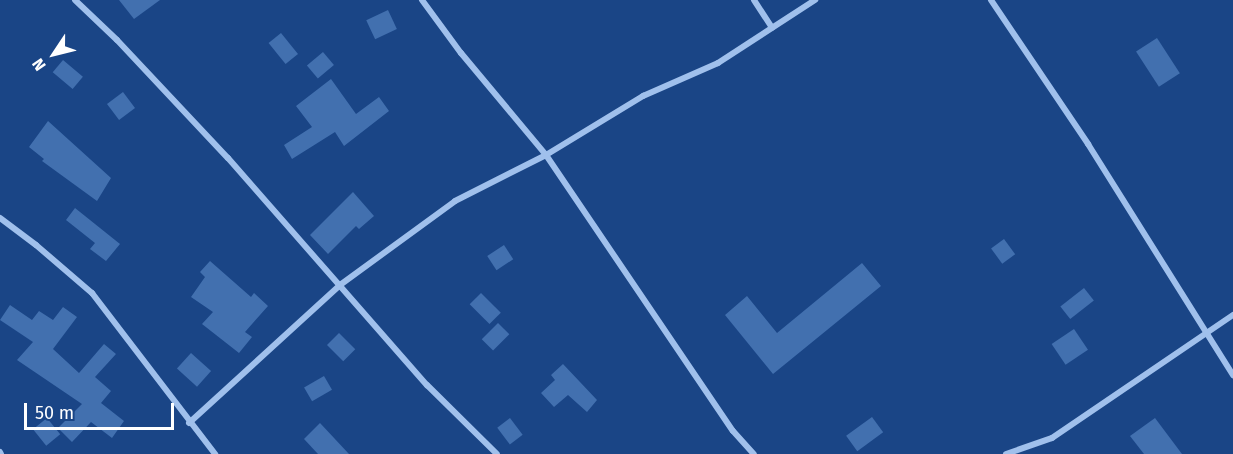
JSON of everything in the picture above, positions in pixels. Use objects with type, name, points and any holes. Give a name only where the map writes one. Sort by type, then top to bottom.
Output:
[{"type":"street","points":[[75,0],[117,40],[228,158],[427,385],[496,454]]},
{"type":"street","points":[[422,0],[461,53],[546,155],[733,431],[754,454]]},
{"type":"street","points":[[754,0],[772,28]]},
{"type":"street","points":[[189,423],[340,285],[455,201],[546,155],[643,96],[718,63],[815,0]]},
{"type":"street","points":[[991,0],[1088,144],[1233,375]]},
{"type":"street","points":[[0,218],[36,245],[92,293],[137,350],[189,423],[215,454]]},
{"type":"street","points":[[1006,454],[1052,438],[1233,315]]},
{"type":"street","points":[[1028,446],[1035,454]]},
{"type":"building","points":[[119,0],[160,0],[134,19]]},
{"type":"building","points":[[388,10],[397,29],[375,39],[366,20]]},
{"type":"building","points":[[281,33],[298,54],[286,64],[269,43]]},
{"type":"building","points":[[1157,38],[1180,73],[1159,87],[1136,52]]},
{"type":"building","points":[[323,52],[334,65],[318,79],[307,65]]},
{"type":"building","points":[[63,60],[83,77],[73,89],[53,72]]},
{"type":"building","points":[[331,79],[356,114],[379,97],[389,111],[344,146],[335,132],[292,159],[284,145],[312,127],[296,106]]},
{"type":"building","points":[[123,92],[135,108],[119,120],[107,104]]},
{"type":"building","points":[[48,121],[111,178],[97,201],[42,161],[44,159],[29,147]]},
{"type":"building","points":[[353,192],[374,216],[359,229],[356,226],[328,254],[310,235]]},
{"type":"building","points":[[75,208],[120,244],[106,261],[90,249],[95,243],[66,220]]},
{"type":"building","points":[[1004,239],[1015,254],[1002,264],[991,248]]},
{"type":"building","points":[[504,245],[513,259],[496,270],[487,256]]},
{"type":"building","points":[[210,261],[251,297],[254,293],[268,306],[245,332],[252,337],[239,353],[202,324],[213,312],[191,297],[205,277],[200,272]]},
{"type":"building","points":[[862,263],[881,286],[773,374],[725,315],[747,296],[777,333]]},
{"type":"building","points":[[1084,288],[1094,301],[1070,319],[1060,306]]},
{"type":"building","points":[[481,293],[501,313],[489,324],[470,304]]},
{"type":"building","points":[[10,305],[32,320],[39,311],[53,320],[63,307],[77,317],[53,349],[79,373],[104,344],[116,354],[95,377],[111,391],[101,403],[124,421],[112,438],[91,422],[72,442],[58,428],[82,404],[17,360],[33,342],[0,320]]},
{"type":"building","points":[[498,323],[509,334],[493,351],[482,339]]},
{"type":"building","points":[[1074,329],[1088,350],[1066,365],[1052,344]]},
{"type":"building","points":[[339,333],[355,349],[343,361],[327,345]]},
{"type":"building","points":[[191,353],[211,371],[197,387],[177,369]]},
{"type":"building","points":[[563,364],[597,400],[587,412],[568,395],[554,407],[541,393],[555,380],[551,375]]},
{"type":"building","points":[[324,376],[332,390],[312,401],[304,388]]},
{"type":"building","points":[[872,417],[883,432],[857,451],[846,436]]},
{"type":"building","points":[[47,418],[60,434],[46,446],[33,429]]},
{"type":"building","points":[[510,418],[523,435],[510,444],[497,428]]},
{"type":"building","points":[[1155,418],[1182,454],[1144,454],[1130,436]]},
{"type":"building","points":[[320,423],[349,454],[318,454],[304,439]]}]
